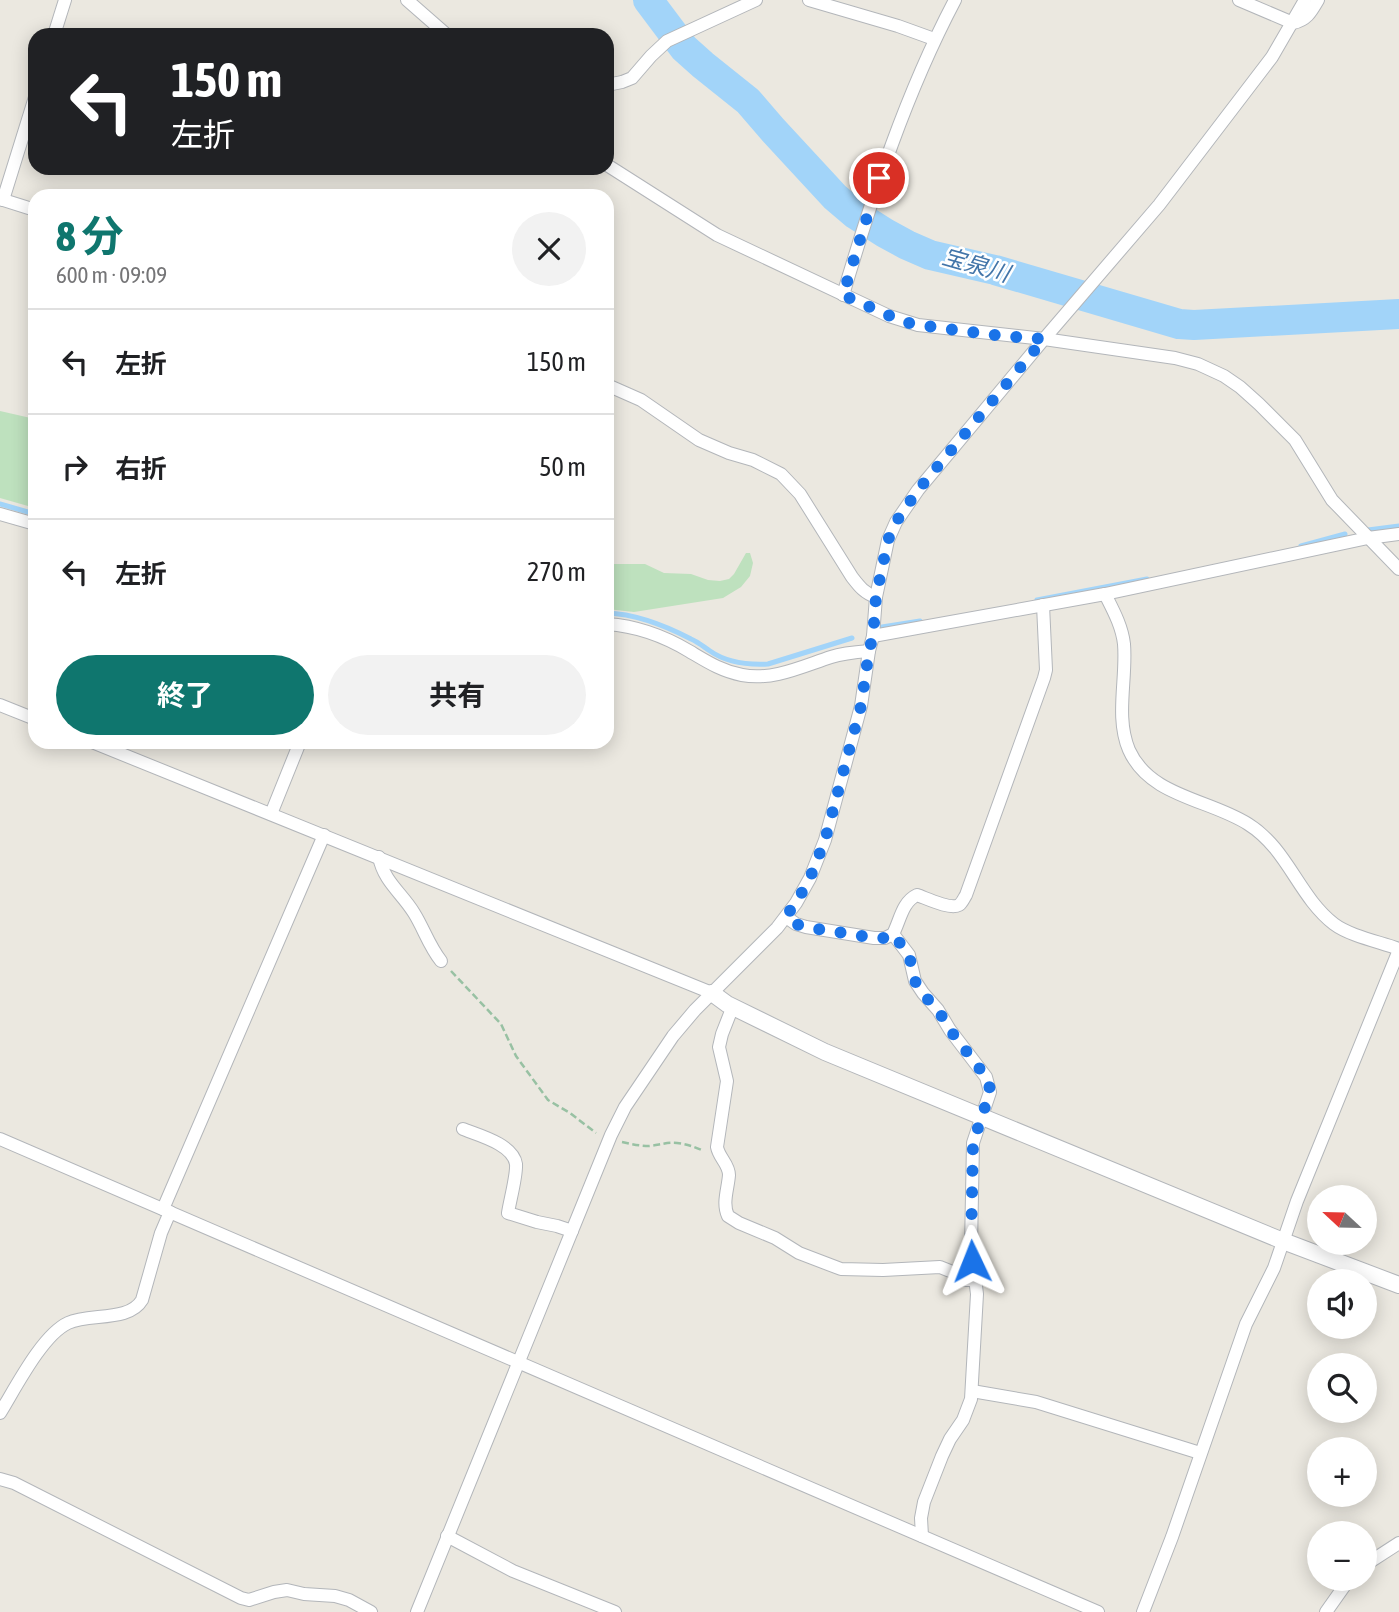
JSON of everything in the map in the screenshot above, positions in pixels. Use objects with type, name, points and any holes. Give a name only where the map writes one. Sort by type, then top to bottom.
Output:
[{"type":"street","points":[[56,28],[65,0]]},
{"type":"street","points":[[407,0],[439,28]]},
{"type":"street","points":[[614,84],[632,78],[667,41],[756,0]]},
{"type":"street","points":[[809,0],[934,39]]},
{"type":"street","points":[[843,295],[897,128],[934,39],[955,0]]},
{"type":"street","points":[[1239,0],[1293,23],[1310,14],[1318,0]]},
{"type":"street","points":[[417,1612],[609,1139],[625,1107],[673,1036],[695,1010],[777,928],[810,878],[825,840],[861,706],[873,636],[876,597],[888,540],[896,522],[918,490],[1159,205],[1272,57],[1305,0]]},
{"type":"street","points":[[28,118],[1,199],[28,208]]},
{"type":"street","points":[[614,169],[717,234],[904,322],[1175,358],[1198,364],[1224,376],[1259,404],[1295,440],[1332,500],[1399,569]]},
{"type":"street","points":[[614,388],[641,400],[699,440],[754,460],[781,474],[800,494],[861,589],[876,597]]},
{"type":"street","points":[[0,514],[28,522]]},
{"type":"street","points":[[873,636],[1105,594],[1368,538],[1399,534]]},
{"type":"street","points":[[1105,594],[1120,624],[1124,641],[1122,725],[1130,753],[1141,770],[1169,789],[1249,824],[1276,846],[1311,901],[1337,926],[1399,949],[1297,1201],[1274,1268],[1246,1324],[1143,1612]]},
{"type":"street","points":[[786,916],[796,924],[806,927],[885,938],[893,934],[910,898],[917,895],[951,907],[957,906],[967,895],[1044,678],[1046,670],[1043,605]]},
{"type":"street","points":[[614,625],[636,628],[673,642],[709,664],[745,676],[774,675],[834,656],[869,651]]},
{"type":"street","points":[[0,705],[28,716]]},
{"type":"street","points":[[109,749],[712,993],[825,1052],[982,1118],[1283,1241],[1399,1284]]},
{"type":"street","points":[[271,814],[297,749]]},
{"type":"street","points":[[0,1413],[49,1338],[59,1328],[71,1322],[128,1313],[138,1308],[167,1211],[324,835]]},
{"type":"street","points":[[379,858],[382,870],[413,911],[441,961]]},
{"type":"street","points":[[893,934],[909,955],[915,981],[922,993],[938,1010],[986,1077],[990,1092],[973,1143],[971,1246],[977,1294],[972,1391],[968,1409],[950,1439],[925,1502],[921,1518],[922,1536]]},
{"type":"street","points":[[733,1006],[719,1046],[727,1081],[717,1147],[729,1174],[725,1206],[728,1216],[775,1237],[799,1253],[841,1269],[940,1267],[966,1280],[975,1280]]},
{"type":"street","points":[[463,1129],[498,1143],[514,1157],[516,1165],[508,1213],[572,1231]]},
{"type":"street","points":[[0,1139],[1098,1612]]},
{"type":"street","points":[[972,1391],[1036,1402],[1200,1453]]},
{"type":"street","points":[[0,1479],[26,1489],[241,1598],[249,1600],[287,1590],[335,1596],[371,1612]]},
{"type":"street","points":[[447,1536],[513,1571],[615,1612]]},
{"type":"street","points":[[1377,1557],[1399,1543]]},
{"type":"street","points":[[1326,1612],[1341,1591]]},
{"type":"path","points":[[441,961],[501,1024],[516,1056],[548,1100],[595,1133],[609,1139],[640,1145],[688,1145],[719,1155]]},
{"type":"green space","points":[[0,411],[28,417],[28,506],[0,498]]},
{"type":"green space","points":[[746,553],[750,553],[753,563],[750,576],[741,587],[723,598],[634,612],[614,610],[614,564],[645,564],[664,573],[691,574],[720,581],[729,579]]},
{"type":"waterway","name":"宝泉川","points":[[648,0],[684,48],[748,101],[835,197],[855,214],[885,233],[930,255],[995,270],[1179,324],[1399,314]]},
{"type":"waterway","points":[[0,504],[28,512]]},
{"type":"waterway","points":[[1368,530],[1399,526]]},
{"type":"waterway","points":[[1301,546],[1345,534]]},
{"type":"waterway","points":[[1037,600],[1147,579]]},
{"type":"waterway","points":[[614,614],[661,625],[694,640],[723,658],[745,663],[768,664],[852,638]]},
{"type":"waterway","points":[[882,627],[920,621]]},
{"type":"route","points":[[879,178],[843,295],[904,322],[1044,339],[918,490],[896,522],[888,540],[876,597],[873,636],[861,706],[825,840],[810,878],[786,916],[796,924],[806,927],[874,938],[885,938],[893,934],[909,955],[915,981],[922,993],[938,1010],[986,1077],[990,1092],[973,1143],[972,1261]]}]
